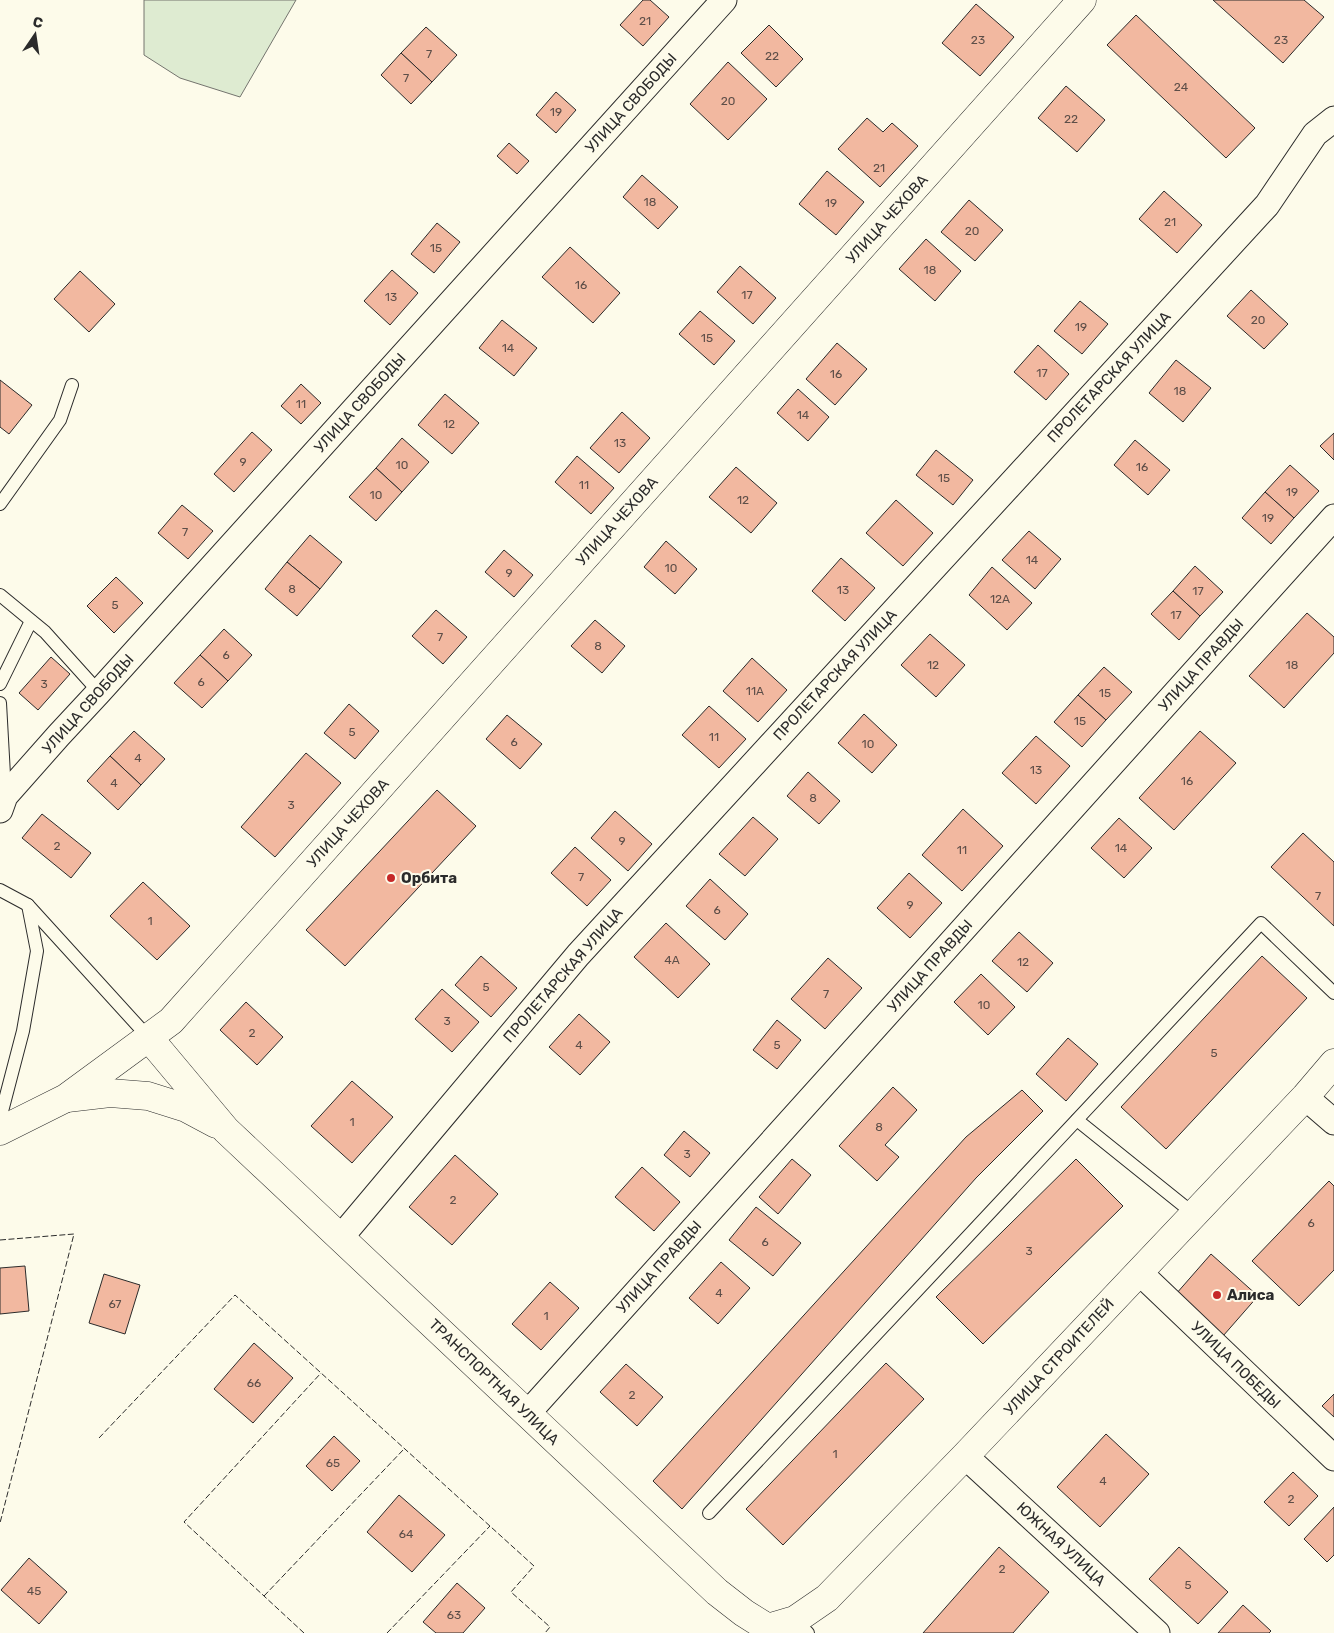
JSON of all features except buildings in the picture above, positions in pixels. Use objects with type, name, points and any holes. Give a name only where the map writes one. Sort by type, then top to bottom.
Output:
[{"type":"street","name":"УЛИЦА СВОБОДЫ","points":[[3,803],[59,735],[724,0]]},
{"type":"street","name":"УЛИЦА ЧЕХОВА","points":[[149,1038],[171,1021],[1082,0]]},
{"type":"street","name":"ПРОЛЕТАРСКАЯ УЛИЦА","points":[[341,1237],[578,955],[1267,205],[1315,134],[1334,119]]},
{"type":"street","name":"УЛИЦА ПРАВДЫ","points":[[527,1414],[1334,517]]},
{"type":"street","points":[[0,1131],[66,1098],[149,1038],[226,1130]]},
{"type":"street","name":"УЛИЦА СТРОИТЕЛЕЙ","points":[[768,1630],[802,1627],[827,1598],[965,1456],[1305,1097],[1334,1063]]},
{"type":"street","points":[[66,1098],[110,1093],[148,1096],[186,1108],[226,1130]]},
{"type":"street","points":[[1305,1097],[1334,1122]]},
{"type":"street","name":"ТРАНСПОРТНАЯ УЛИЦА","points":[[226,1130],[717,1592],[768,1630]]},
{"type":"street","name":"УЛИЦА ПОБЕДЫ","points":[[1139,1272],[1334,1458]]},
{"type":"street","name":"ЮЖНАЯ УЛИЦА","points":[[965,1456],[1157,1633]]},
{"type":"lane","points":[[0,504],[60,420],[72,385]]},
{"type":"lane","points":[[0,594],[45,632],[99,692]]},
{"type":"lane","points":[[0,684],[32,621]]},
{"type":"lane","points":[[0,703],[3,803]]},
{"type":"lane","points":[[0,890],[28,905],[149,1038]]},
{"type":"lane","points":[[0,1119],[22,1031],[37,950],[28,905]]},
{"type":"lane","points":[[708,1514],[1261,923],[1334,993]]},
{"type":"lane","points":[[1077,1120],[1194,1214]]},
{"type":"green space","points":[[144,0],[296,0],[240,97],[180,78],[144,55]]},
{"type":"fence","points":[[0,1240],[74,1234],[0,1523]]},
{"type":"fence","points":[[99,1438],[235,1295],[534,1566],[511,1592],[550,1627],[545,1633]]},
{"type":"fence","points":[[304,1633],[184,1522],[321,1373]]},
{"type":"fence","points":[[264,1596],[404,1449]]},
{"type":"fence","points":[[387,1633],[490,1526]]},
{"type":"place","name":"Орбита","points":[[391,878]]},
{"type":"place","name":"Алиса","points":[[1217,1295]]}]
